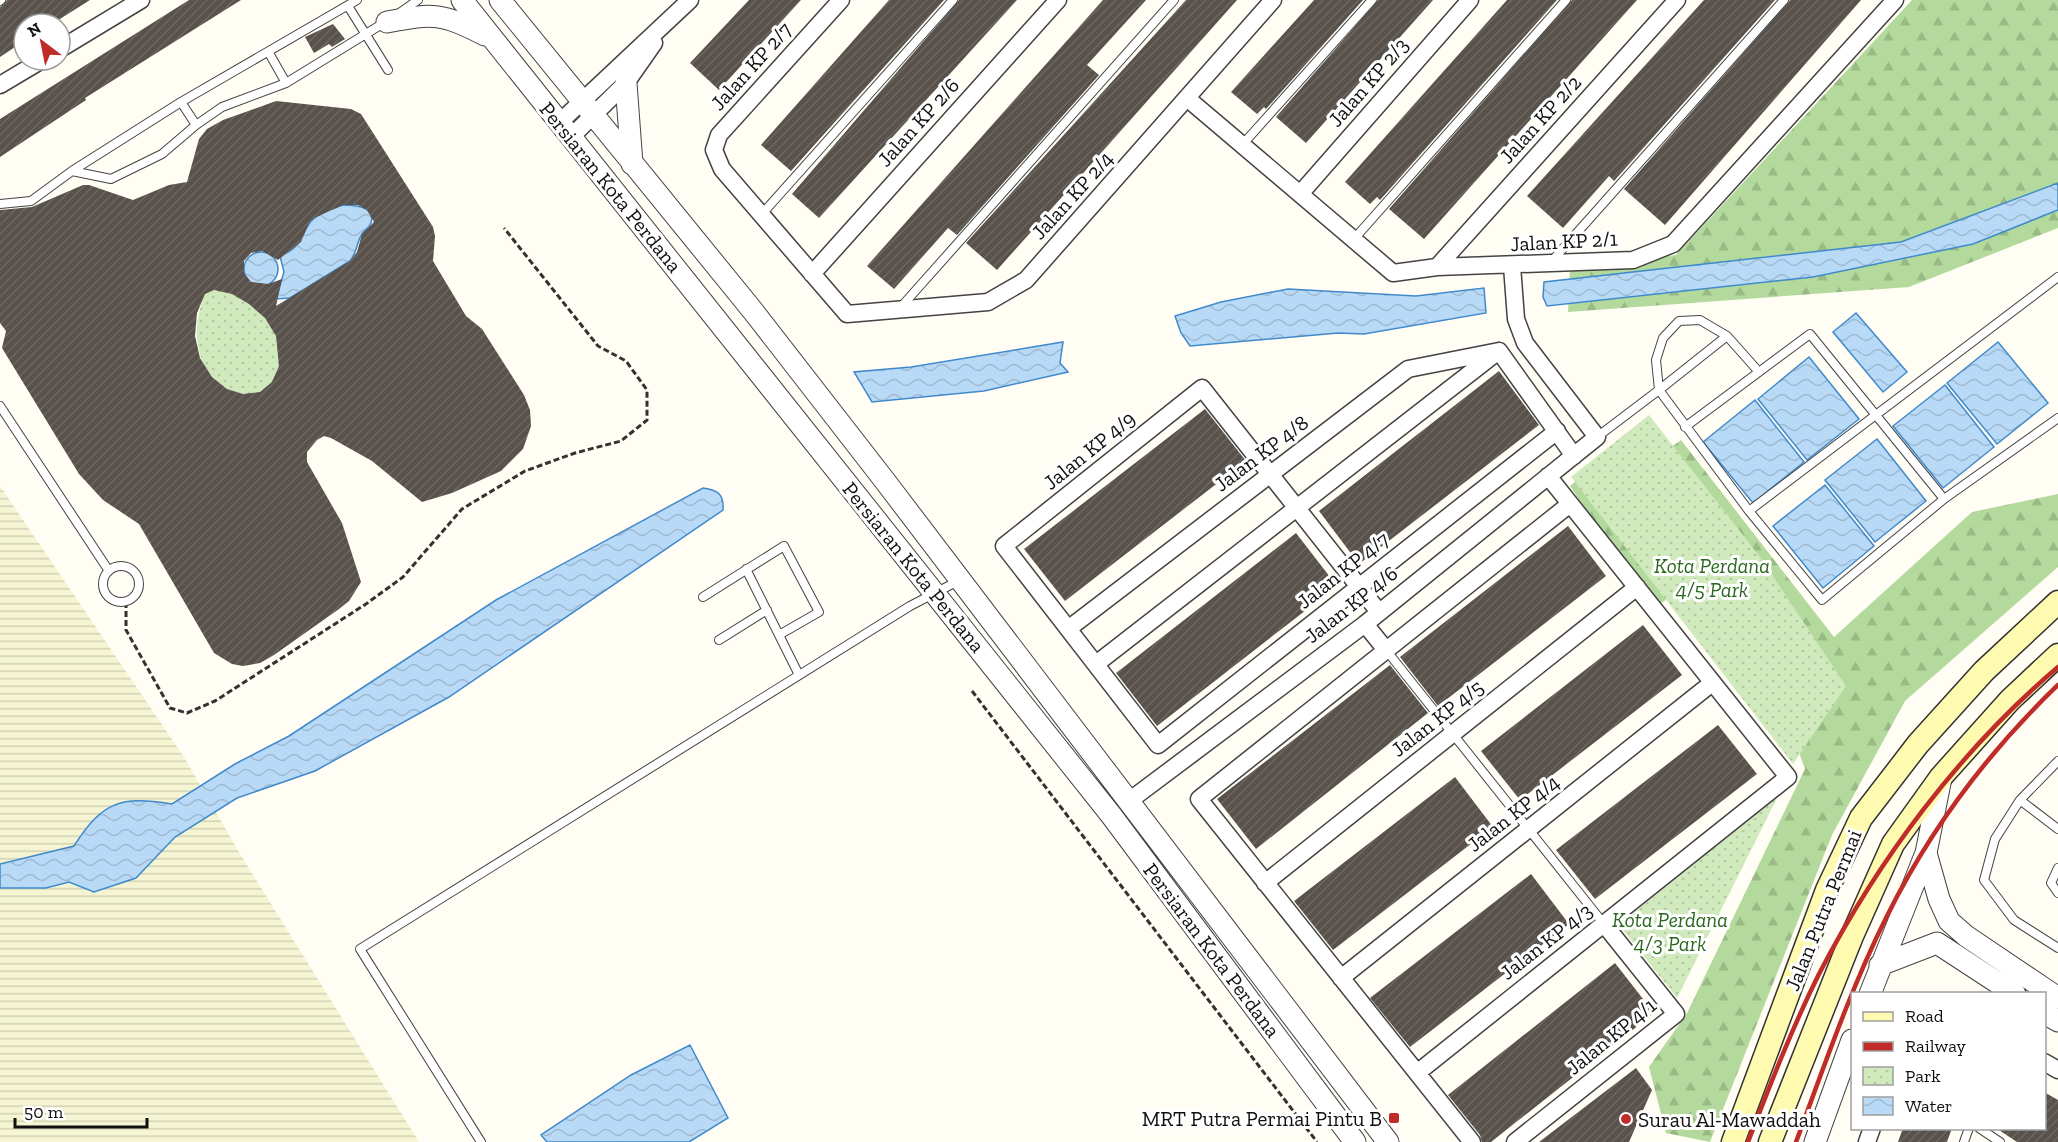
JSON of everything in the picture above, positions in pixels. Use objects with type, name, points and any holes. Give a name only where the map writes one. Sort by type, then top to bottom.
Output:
[{"type":"main road","name":"Jalan Putra Permai","points":[[1733,1142],[1827,890],[1861,818],[1918,744],[1984,671],[2058,602]]},
{"type":"main road","name":"Jalan Putra Permai","points":[[1770,1142],[1852,936],[1893,844],[1941,777],[2010,700],[2058,655]]},
{"type":"street","points":[[72,42],[141,0]]},
{"type":"street","name":"Persiaran Kota Perdana","points":[[462,0],[1111,815],[1355,1142]]},
{"type":"street","name":"Persiaran Kota Perdana","points":[[500,0],[753,311],[1388,1142]]},
{"type":"street","points":[[565,130],[690,0]]},
{"type":"street","name":"Jalan KP 2/7","points":[[762,214],[722,170],[714,150],[719,135],[841,0]]},
{"type":"street","name":"Jalan KP 2/6","points":[[812,274],[1058,0]]},
{"type":"street","name":"Jalan KP 2/4","points":[[812,274],[847,314],[988,302],[1026,280],[1273,0]]},
{"type":"street","name":"Jalan KP 2/3","points":[[1300,194],[1470,0]]},
{"type":"street","name":"Jalan KP 2/2","points":[[1437,267],[1677,0]]},
{"type":"street","name":"Jalan KP 2/1","points":[[1188,99],[1394,273],[1437,267],[1633,260],[1673,244],[1895,0]]},
{"type":"street","points":[[387,21],[421,15],[447,16],[491,38]]},
{"type":"street","points":[[587,109],[626,84],[670,21]]},
{"type":"street","points":[[0,85],[22,72]]},
{"type":"street","points":[[626,84],[632,164]]},
{"type":"street","points":[[762,214],[812,274]]},
{"type":"street","points":[[1512,266],[1516,319],[1525,343],[1597,437]]},
{"type":"street","points":[[1068,629],[1096,664],[1499,351],[1574,456]]},
{"type":"street","name":"Jalan KP 4/8","points":[[1068,629],[1408,369],[1499,351]]},
{"type":"street","name":"Jalan KP 4/9","points":[[1068,629],[1004,546],[1202,388],[1270,475]]},
{"type":"street","name":"Jalan KP 4/7","points":[[1096,664],[1158,745],[1557,431]]},
{"type":"street","name":"Jalan KP 4/6","points":[[1128,801],[1365,624],[1597,437]]},
{"type":"street","points":[[1270,475],[1379,612]]},
{"type":"street","points":[[1548,476],[1712,683]]},
{"type":"street","points":[[1472,1142],[1199,799],[1570,504]]},
{"type":"street","name":"Jalan KP 4/5","points":[[1265,883],[1637,587]]},
{"type":"street","points":[[1365,624],[1386,650]]},
{"type":"street","name":"Jalan KP 4/3","points":[[1417,1073],[1788,777],[1712,683]]},
{"type":"street","name":"Jalan KP 4/4","points":[[1341,978],[1712,683]]},
{"type":"street","points":[[1870,992],[1908,903],[1926,853],[1941,777]]},
{"type":"street","points":[[1926,853],[1939,899],[1949,921],[1966,936],[2058,998]]},
{"type":"street","name":"Jalan KP 4/1","points":[[1515,1142],[1676,1014],[1604,924]]},
{"type":"street","points":[[1880,965],[1938,943],[2013,992]]},
{"type":"street","points":[[1815,1142],[1851,1043]]},
{"type":"lane","points":[[0,204],[31,201],[72,171],[181,102],[357,0]]},
{"type":"lane","points":[[72,171],[111,179],[162,154],[196,125],[222,107],[286,83],[418,0]]},
{"type":"lane","points":[[762,214],[953,0]]},
{"type":"lane","points":[[899,310],[1174,0]]},
{"type":"lane","points":[[1243,144],[1372,0]]},
{"type":"lane","points":[[1354,239],[1566,0]]},
{"type":"lane","points":[[1549,264],[1784,0]]},
{"type":"lane","points":[[348,6],[388,70]]},
{"type":"lane","points":[[269,53],[286,83]]},
{"type":"lane","points":[[181,102],[196,125]]},
{"type":"lane","points":[[1749,511],[2058,276]]},
{"type":"lane","points":[[1759,372],[1727,336],[1700,320],[1678,321],[1663,338],[1656,360],[1659,390],[1749,511],[1822,600],[1944,499],[2058,418]]},
{"type":"lane","points":[[1685,427],[1810,333],[1944,499]]},
{"type":"lane","points":[[1597,437],[1727,336]]},
{"type":"lane","points":[[0,406],[109,571]]},
{"type":"lane","points":[[703,597],[784,546],[819,612],[779,636]]},
{"type":"lane","points":[[126,566],[139,578],[136,595],[126,602],[114,602],[105,593],[103,581],[109,571],[126,566]]},
{"type":"lane","points":[[746,568],[799,675]]},
{"type":"lane","points":[[481,1142],[360,949],[910,606],[960,580]]},
{"type":"lane","points":[[719,640],[767,610]]},
{"type":"lane","points":[[1386,650],[1604,924]]},
{"type":"lane","points":[[2058,761],[1995,839],[1984,880],[2014,920],[2058,948]]},
{"type":"lane","points":[[2023,802],[2058,829]]},
{"type":"lane","points":[[2058,868],[2051,883],[2058,893]]},
{"type":"lane","points":[[1982,1130],[2000,1142]]},
{"type":"path","points":[[126,602],[126,630],[170,708],[187,713],[214,701],[366,604],[403,577],[462,509],[525,471],[575,453],[621,441],[647,420],[647,390],[626,361],[598,346],[504,228]]},
{"type":"path","points":[[972,691],[1317,1142]]},
{"type":"green space","points":[[1912,0],[2058,0],[2058,228],[1909,287],[1568,312],[1570,270],[1676,255]]},
{"type":"green space","points":[[214,290],[236,296],[257,310],[276,335],[280,361],[273,381],[260,392],[243,394],[226,388],[210,374],[200,354],[197,327],[205,294]]},
{"type":"green space","name":"Kota Perdana 4/5 Park","points":[[1649,415],[1760,557],[1846,686],[1793,764],[1571,477]]},
{"type":"green space","points":[[1681,440],[1834,637],[1972,512],[2058,494],[2058,567],[1905,701],[1832,835],[1710,1142],[1666,1133],[1649,1067],[1687,1013],[1805,769],[1779,698],[1681,589],[1660,604],[1606,539],[1570,486],[1604,458],[1645,466]]},
{"type":"green space","points":[[0,486],[184,757],[240,854],[419,1142],[0,1142]]},
{"type":"green space","name":"Kota Perdana 4/3 Park","points":[[1779,794],[1677,998],[1619,925]]},
{"type":"water","points":[[2058,183],[2058,210],[1973,244],[1813,277],[1547,306],[1543,297],[1544,282],[1901,242]]},
{"type":"water","points":[[343,205],[363,208],[372,217],[350,261],[290,298],[276,299],[284,272],[280,256],[296,246],[315,217]]},
{"type":"water","points":[[261,252],[273,257],[278,269],[273,281],[261,286],[249,281],[244,269],[249,257]]},
{"type":"water","points":[[1484,288],[1486,313],[1364,334],[1338,333],[1190,346],[1181,333],[1175,316],[1221,302],[1288,289],[1416,296]]},
{"type":"water","points":[[1856,313],[1907,372],[1883,392],[1833,332]]},
{"type":"water","points":[[1063,342],[1060,363],[1068,372],[984,391],[872,402],[854,372],[911,367]]},
{"type":"water","points":[[1998,342],[2048,403],[1997,444],[1947,383]]},
{"type":"water","points":[[1809,357],[1859,419],[1807,460],[1758,399]]},
{"type":"water","points":[[1945,385],[1994,447],[1943,488],[1893,426]]},
{"type":"water","points":[[1755,400],[1804,462],[1753,503],[1703,442]]},
{"type":"water","points":[[1877,439],[1926,501],[1875,542],[1825,480]]},
{"type":"water","points":[[1825,485],[1874,546],[1823,588],[1773,526]]},
{"type":"water","points":[[703,488],[719,494],[723,510],[449,697],[315,771],[237,798],[175,837],[136,878],[94,892],[69,882],[46,888],[0,888],[0,864],[74,846],[94,819],[114,805],[139,801],[172,804],[235,764],[289,736],[496,600]]},
{"type":"water","points":[[690,1045],[728,1118],[689,1142],[547,1142],[541,1135],[631,1075]]},
{"type":"building","points":[[7,0],[90,0],[71,12],[12,12],[12,49],[0,57],[0,7]]},
{"type":"building","points":[[189,0],[241,0],[85,98],[86,100],[0,157],[0,119]]},
{"type":"building","points":[[749,0],[801,0],[719,90],[690,63]]},
{"type":"building","points":[[889,0],[944,0],[791,171],[761,145]]},
{"type":"building","points":[[959,0],[1017,0],[819,218],[792,194]]},
{"type":"building","points":[[1103,0],[1146,0],[1087,65],[1099,75],[957,235],[948,228],[894,289],[867,266]]},
{"type":"building","points":[[1186,0],[1237,0],[997,270],[966,243]]},
{"type":"building","points":[[1314,0],[1363,0],[1266,109],[1264,107],[1257,114],[1231,92]]},
{"type":"building","points":[[1378,0],[1433,0],[1306,143],[1276,117]]},
{"type":"building","points":[[1507,0],[1557,0],[1380,200],[1377,197],[1370,204],[1345,182]]},
{"type":"building","points":[[1572,0],[1637,0],[1424,239],[1389,209]]},
{"type":"building","points":[[1704,0],[1775,0],[1614,181],[1609,176],[1563,228],[1527,196]]},
{"type":"building","points":[[1790,0],[1861,0],[1665,225],[1624,189]]},
{"type":"building","points":[[333,24],[345,39],[332,47],[329,44],[314,53],[305,37]]},
{"type":"building","points":[[276,101],[351,109],[361,114],[433,227],[435,236],[433,261],[466,316],[482,329],[524,395],[530,410],[531,426],[523,449],[501,471],[452,493],[422,502],[372,461],[331,438],[324,436],[317,440],[307,452],[307,462],[342,523],[361,582],[349,601],[339,609],[274,655],[260,663],[243,666],[232,664],[214,653],[139,524],[103,500],[79,474],[2,348],[6,331],[0,323],[0,210],[32,207],[83,185],[133,200],[169,185],[187,182],[199,139],[207,129],[223,120]],"holes":[[[343,205],[358,205],[367,210],[374,222],[362,234],[357,252],[350,261],[276,306],[282,279],[268,284],[251,282],[244,273],[244,261],[251,253],[262,251],[278,260],[301,242],[309,223],[314,218]],[[214,290],[232,294],[249,304],[265,318],[276,336],[279,366],[272,382],[260,392],[243,394],[227,389],[212,377],[200,358],[195,336],[197,313],[205,294]]]},
{"type":"building","points":[[1499,371],[1539,425],[1359,564],[1319,511]]},
{"type":"building","points":[[1205,409],[1246,461],[1065,601],[1024,549]]},
{"type":"building","points":[[1568,526],[1606,576],[1438,706],[1400,657]]},
{"type":"building","points":[[1296,533],[1337,586],[1157,726],[1116,673]]},
{"type":"building","points":[[1643,625],[1682,675],[1520,800],[1481,751]]},
{"type":"building","points":[[1390,665],[1428,713],[1256,849],[1217,799]]},
{"type":"building","points":[[1718,725],[1757,774],[1595,899],[1556,850]]},
{"type":"building","points":[[1455,777],[1493,827],[1333,950],[1294,901]]},
{"type":"building","points":[[1531,874],[1569,924],[1410,1047],[1370,998]]},
{"type":"building","points":[[1615,963],[1654,1013],[1491,1142],[1482,1142],[1480,1135],[1448,1095]]},
{"type":"building","points":[[1636,1068],[1652,1090],[1629,1142],[1539,1142]]},
{"type":"building","points":[[2046,1093],[2058,1100],[2058,1142],[2017,1142],[1999,1130],[2046,1130]]},
{"type":"building","points":[[1902,1130],[1951,1130],[1947,1142],[1898,1142]]},
{"type":"railway","points":[[1748,1142],[1809,994],[1842,931],[1867,890],[1924,809],[1955,771],[2022,699],[2058,667]]},
{"type":"railway","points":[[1853,992],[1886,918],[1921,854],[1941,824],[1984,765],[2058,685]]},
{"type":"railway","points":[[1796,1142],[1851,997]]},
{"type":"place","name":"MRT Putra Permai Pintu B","points":[[1394,1118]]},
{"type":"place","name":"Surau Al-Mawaddah","points":[[1626,1119]]}]
